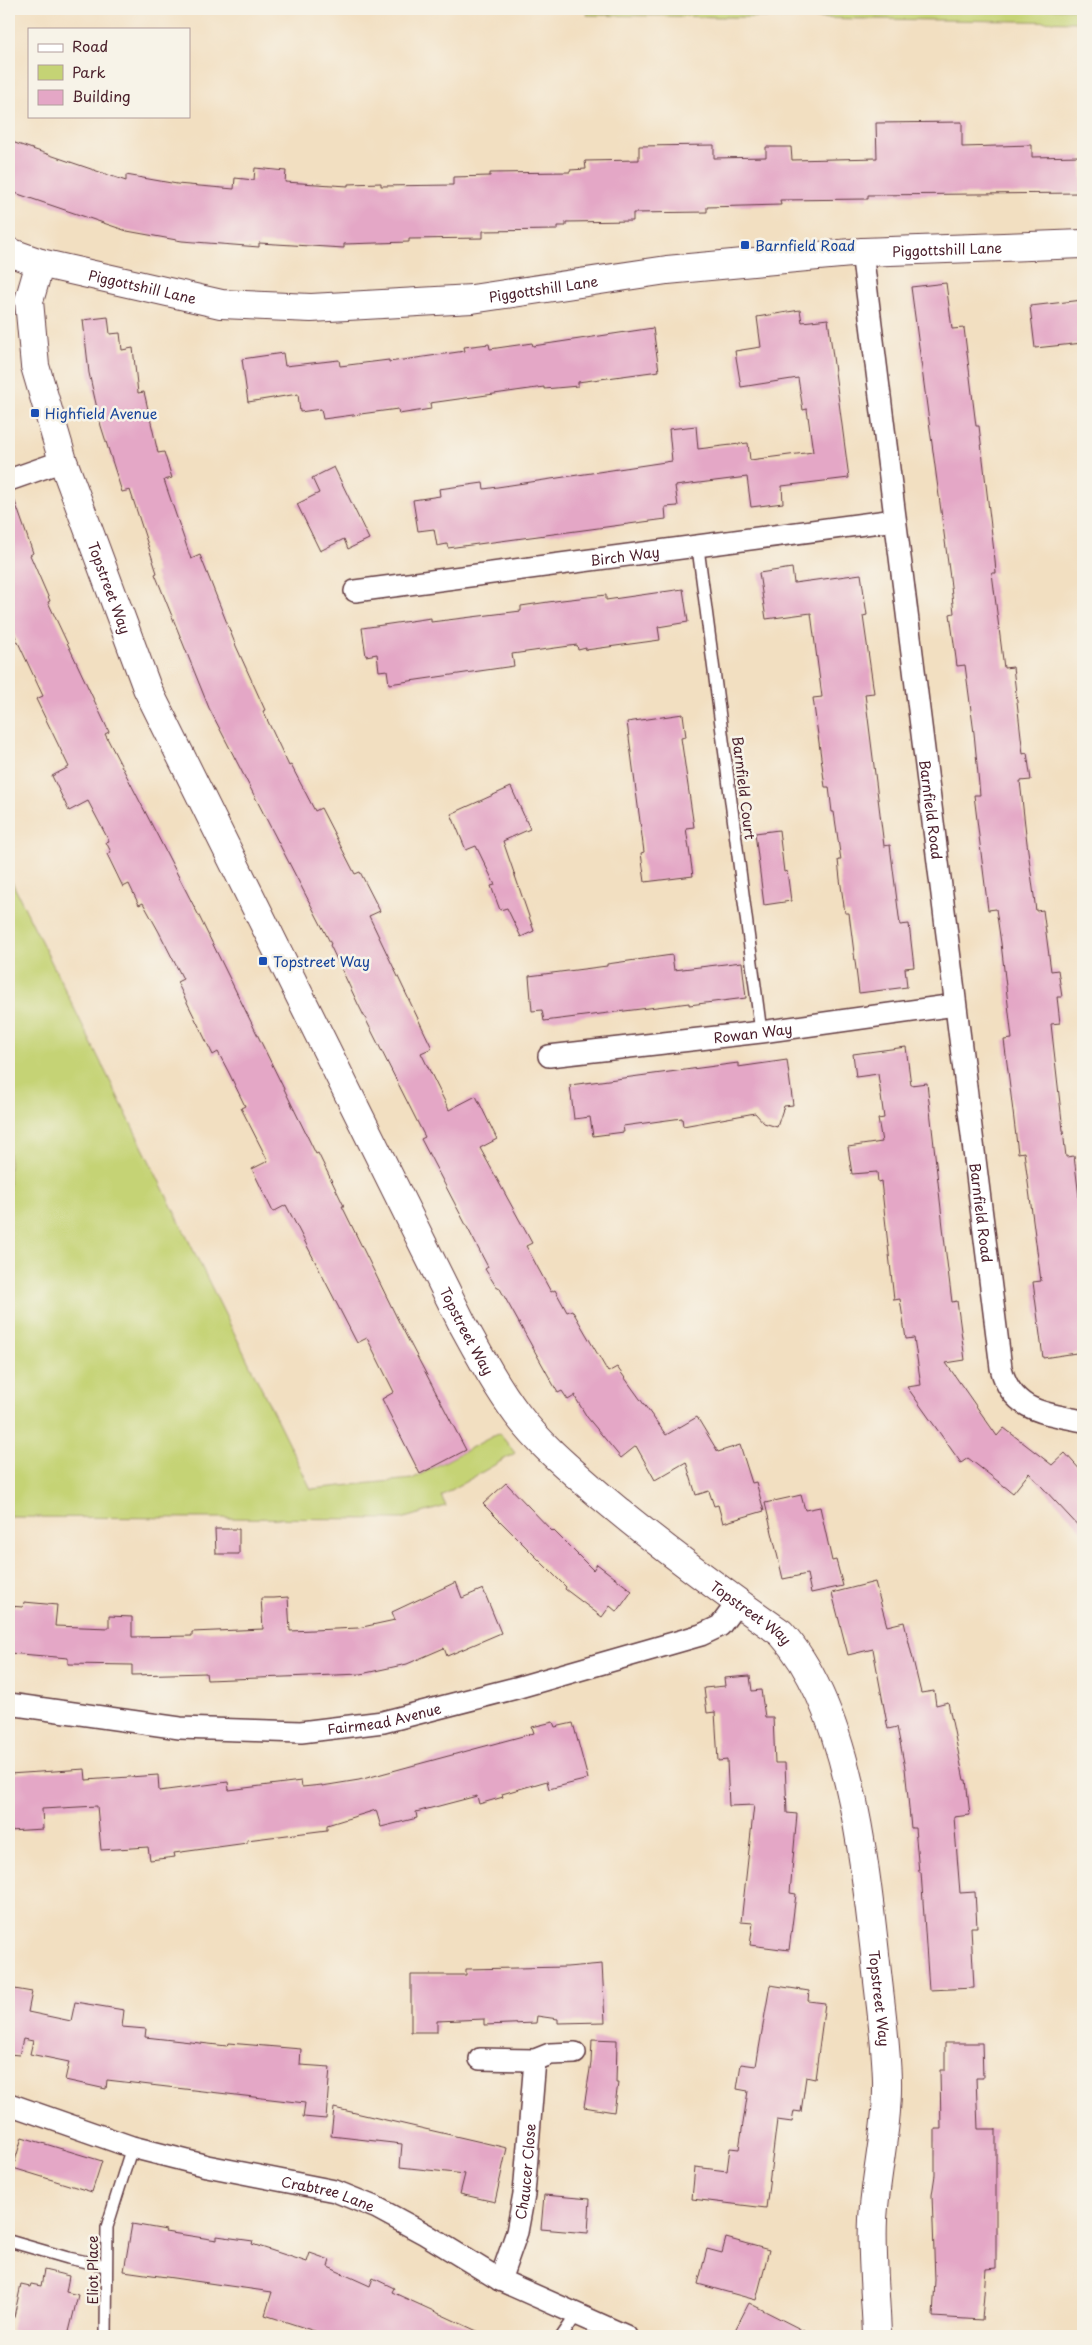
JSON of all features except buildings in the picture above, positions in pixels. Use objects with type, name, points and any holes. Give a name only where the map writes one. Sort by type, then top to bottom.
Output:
[{"type":"street","name":"Piggottshill Lane","points":[[9,252],[40,263],[221,304],[311,308],[472,299],[667,270],[862,252],[1083,244]]},
{"type":"street","name":"Barnfield Road","points":[[862,252],[1001,1368],[1005,1383],[1012,1395],[1023,1404],[1037,1412],[1083,1421]]},
{"type":"street","name":"Topstreet Way","points":[[40,263],[29,301],[36,366],[63,461],[148,688],[462,1323],[488,1371],[516,1414],[568,1468],[655,1542],[781,1633],[796,1649],[809,1670],[840,1751],[855,1815],[872,1921],[887,2081],[885,2131],[873,2219],[877,2336]]},
{"type":"street","points":[[9,480],[63,461]]},
{"type":"street","name":"Birch Way","points":[[355,591],[698,548],[895,520]]},
{"type":"street","name":"Rowan Way","points":[[549,1056],[761,1032],[955,1005]]},
{"type":"street","name":"Fairmead Avenue","points":[[9,1704],[180,1728],[301,1732],[382,1722],[516,1688],[700,1635],[720,1626],[738,1602]]},
{"type":"street","points":[[480,2059],[535,2060],[550,2054],[576,2053]]},
{"type":"street","name":"Chaucer Close","points":[[500,2280],[517,2232],[524,2194],[535,2060]]},
{"type":"street","name":"Crabtree Lane","points":[[9,2104],[132,2147],[207,2166],[335,2191],[377,2208],[500,2280],[626,2336]]},
{"type":"lane","name":"Barnfield Court","points":[[698,548],[761,1032]]},
{"type":"lane","name":"Eliot Place","points":[[106,2336],[107,2227],[132,2147]]},
{"type":"lane","points":[[9,2241],[68,2258],[106,2266]]},
{"type":"lane","points":[[562,2336],[577,2314]]},
{"type":"green space","points":[[586,9],[1083,9],[1083,22],[587,15]]},
{"type":"green space","points":[[9,876],[311,1489],[412,1479],[499,1433],[515,1453],[441,1496],[446,1506],[401,1519],[9,1517]]},
{"type":"place","name":"Barnfield Road","points":[[745,245]]},
{"type":"place","name":"Highfield Avenue","points":[[35,413]]},
{"type":"place","name":"Topstreet Way","points":[[263,961]]}]
